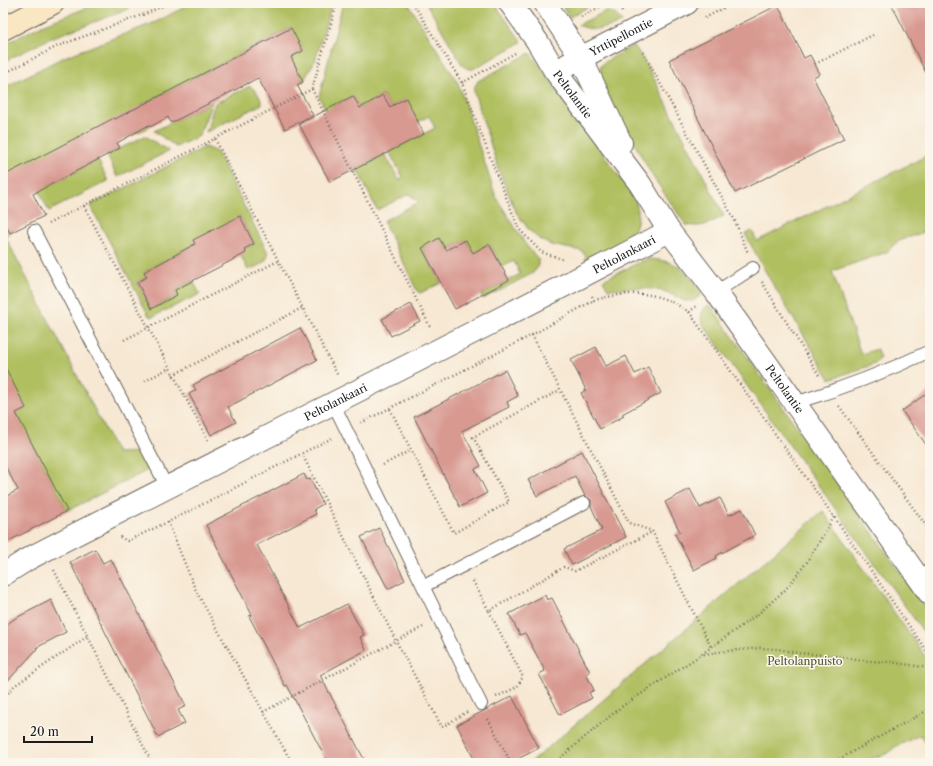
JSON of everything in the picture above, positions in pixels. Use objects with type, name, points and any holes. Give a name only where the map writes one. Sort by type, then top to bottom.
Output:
[{"type":"main road","points":[[3,29],[53,3]]},
{"type":"street","name":"Peltolantie","points":[[510,3],[537,41],[555,71],[640,184],[669,231],[716,292],[930,594]]},
{"type":"street","name":"Peltolantie","points":[[545,3],[581,58],[640,184]]},
{"type":"street","name":"Yrttipellontie","points":[[555,71],[687,3]]},
{"type":"street","name":"Peltolankaari","points":[[3,575],[28,559],[167,487],[669,231]]},
{"type":"lane","points":[[34,231],[167,487]]},
{"type":"lane","points":[[716,292],[753,268]]},
{"type":"lane","points":[[795,403],[829,393],[896,367],[930,351]]},
{"type":"lane","points":[[333,403],[481,704]]},
{"type":"lane","points":[[424,586],[584,503]]},
{"type":"path","points":[[3,74],[58,46],[150,12],[169,3]]},
{"type":"path","points":[[337,3],[312,89],[434,335]]},
{"type":"path","points":[[414,3],[462,83],[519,229],[541,252],[573,262],[583,276],[594,300]]},
{"type":"path","points":[[815,64],[873,35]]},
{"type":"path","points":[[34,231],[312,89]]},
{"type":"path","points":[[215,139],[341,382]]},
{"type":"path","points":[[84,206],[210,445]]},
{"type":"path","points":[[124,340],[278,261]]},
{"type":"path","points":[[114,533],[127,541],[168,522],[346,432],[532,335],[594,300],[633,293],[650,295],[663,297],[689,312],[930,656]]},
{"type":"path","points":[[173,375],[302,308]]},
{"type":"path","points":[[532,335],[629,523],[652,532],[711,647]]},
{"type":"path","points":[[145,381],[169,368]]},
{"type":"path","points":[[390,409],[454,533],[509,502],[473,437],[560,390]]},
{"type":"path","points":[[367,474],[411,450]]},
{"type":"path","points":[[302,454],[396,641],[442,727],[481,704],[517,687],[523,677],[464,565]]},
{"type":"path","points":[[554,763],[621,707],[699,656],[758,614],[785,590],[807,562],[834,517]]},
{"type":"path","points":[[168,522],[196,591],[292,763]]},
{"type":"path","points":[[489,611],[564,568],[575,571],[652,532]]},
{"type":"path","points":[[51,564],[152,763]]},
{"type":"path","points":[[263,712],[440,618]]},
{"type":"path","points":[[3,699],[14,686],[88,636]]},
{"type":"path","points":[[699,656],[717,652],[760,648],[869,661],[890,662],[930,668]]},
{"type":"path","points":[[481,704],[511,763]]},
{"type":"path","points":[[832,763],[930,709]]},
{"type":"green space","points":[[100,3],[134,3],[127,10],[53,37],[3,62],[3,45],[44,24]]},
{"type":"green space","points":[[192,3],[332,3],[315,61],[303,82],[291,57],[303,51],[290,28],[140,106],[150,127],[125,138],[3,176],[3,88],[64,57],[156,22]]},
{"type":"green space","points":[[343,3],[408,3],[458,83],[496,197],[526,245],[538,259],[538,267],[533,273],[483,299],[481,295],[520,274],[514,261],[502,267],[489,244],[473,253],[466,240],[446,250],[439,239],[422,248],[441,283],[420,293],[417,291],[383,221],[419,202],[409,194],[377,210],[357,169],[385,154],[399,180],[403,177],[389,152],[435,128],[429,116],[414,124],[406,99],[390,107],[383,95],[360,108],[353,96],[334,105],[334,125],[319,97]]},
{"type":"green space","points":[[426,3],[494,3],[522,42],[473,69],[468,69],[463,66]]},
{"type":"green space","points":[[560,3],[595,3],[570,17]]},
{"type":"green space","points":[[606,11],[616,15],[622,22],[600,29],[578,25]]},
{"type":"green space","points":[[634,45],[649,69],[724,216],[710,223],[702,226],[686,225],[653,177],[602,85],[600,71],[603,63]]},
{"type":"green space","points":[[530,53],[635,198],[638,213],[637,223],[628,239],[613,250],[587,262],[582,251],[551,245],[539,239],[529,230],[516,212],[499,171],[474,92],[474,88],[478,81]]},
{"type":"green space","points":[[250,86],[258,94],[262,104],[206,132],[215,103]]},
{"type":"green space","points":[[212,102],[199,136],[176,147],[154,131]]},
{"type":"green space","points":[[145,136],[169,151],[117,177],[107,155]]},
{"type":"green space","points":[[205,147],[217,152],[268,253],[268,256],[264,262],[248,270],[241,256],[244,249],[254,244],[240,216],[195,244],[144,272],[147,277],[137,282],[151,309],[177,296],[175,290],[193,281],[200,294],[152,317],[149,316],[91,207],[92,204]]},
{"type":"green space","points":[[930,154],[930,230],[898,241],[887,252],[832,271],[861,354],[877,349],[880,359],[875,364],[830,379],[769,278],[745,234],[752,231],[757,241]]},
{"type":"green space","points":[[98,160],[108,181],[49,211],[39,191]]},
{"type":"green space","points":[[3,220],[10,233],[5,236],[117,453],[138,452],[148,470],[67,511],[17,416],[16,413],[25,408],[3,363]]},
{"type":"green space","points":[[650,259],[668,262],[681,268],[692,279],[702,294],[693,301],[685,301],[666,292],[653,289],[608,289],[603,280],[642,261]]},
{"type":"green space","points":[[708,305],[711,306],[930,614],[930,641],[702,323],[702,313]]},
{"type":"green space","name":"Peltolanpuisto","points":[[823,511],[930,663],[930,752],[920,735],[893,748],[886,754],[870,759],[871,763],[530,763]]},
{"type":"building","points":[[891,3],[930,3],[930,81]]},
{"type":"building","points":[[778,5],[804,58],[810,55],[820,74],[813,77],[844,139],[735,193],[669,60]]},
{"type":"building","points":[[291,28],[303,51],[291,57],[303,82],[297,85],[313,115],[285,129],[258,78],[171,123],[168,117],[150,127],[149,125],[117,143],[120,148],[33,194],[44,216],[10,233],[3,220],[3,176]]},
{"type":"building","points":[[383,95],[390,107],[406,98],[424,134],[330,182],[299,124],[353,96],[360,108]]},
{"type":"building","points":[[240,216],[254,244],[244,249],[246,253],[175,290],[177,295],[151,309],[137,282],[147,277],[144,272],[195,244],[193,240]]},
{"type":"building","points":[[439,238],[446,250],[466,240],[473,253],[489,244],[509,280],[455,309],[422,248]]},
{"type":"building","points":[[411,304],[420,321],[391,336],[382,319]]},
{"type":"building","points":[[300,328],[317,360],[228,407],[236,422],[211,435],[189,394],[196,390],[193,385]]},
{"type":"building","points":[[596,347],[606,366],[626,356],[635,374],[648,367],[661,393],[622,414],[624,416],[600,429],[581,393],[586,390],[571,360]]},
{"type":"building","points":[[3,363],[26,408],[16,413],[67,511],[3,544],[3,498],[18,490],[3,462]]},
{"type":"building","points":[[505,370],[518,396],[507,402],[509,407],[462,431],[481,466],[475,469],[487,493],[460,507],[414,417]]},
{"type":"building","points":[[930,391],[930,450],[902,411]]},
{"type":"building","points":[[582,451],[626,537],[572,565],[564,549],[602,530],[591,506],[591,500],[585,496],[575,476],[537,496],[528,480]]},
{"type":"building","points":[[304,474],[307,480],[310,479],[323,504],[314,509],[316,514],[257,545],[300,628],[347,604],[364,635],[360,637],[366,650],[320,675],[366,763],[328,763],[287,685],[285,686],[249,616],[252,615],[206,525]]},
{"type":"building","points":[[690,489],[700,508],[720,498],[729,515],[742,509],[755,535],[694,570],[675,534],[680,532],[665,502]]},
{"type":"building","points":[[379,528],[405,580],[388,589],[361,537]]},
{"type":"building","points":[[95,549],[103,563],[111,559],[186,706],[178,710],[185,723],[158,737],[70,562]]},
{"type":"building","points":[[545,595],[547,600],[552,598],[590,672],[586,674],[594,690],[589,693],[592,698],[560,715],[539,674],[545,671],[525,633],[520,635],[509,614]]},
{"type":"building","points":[[51,600],[66,632],[36,648],[37,649],[3,686],[3,627],[14,619]]},
{"type":"building","points":[[512,696],[539,748],[510,763],[476,763],[457,725]]}]
